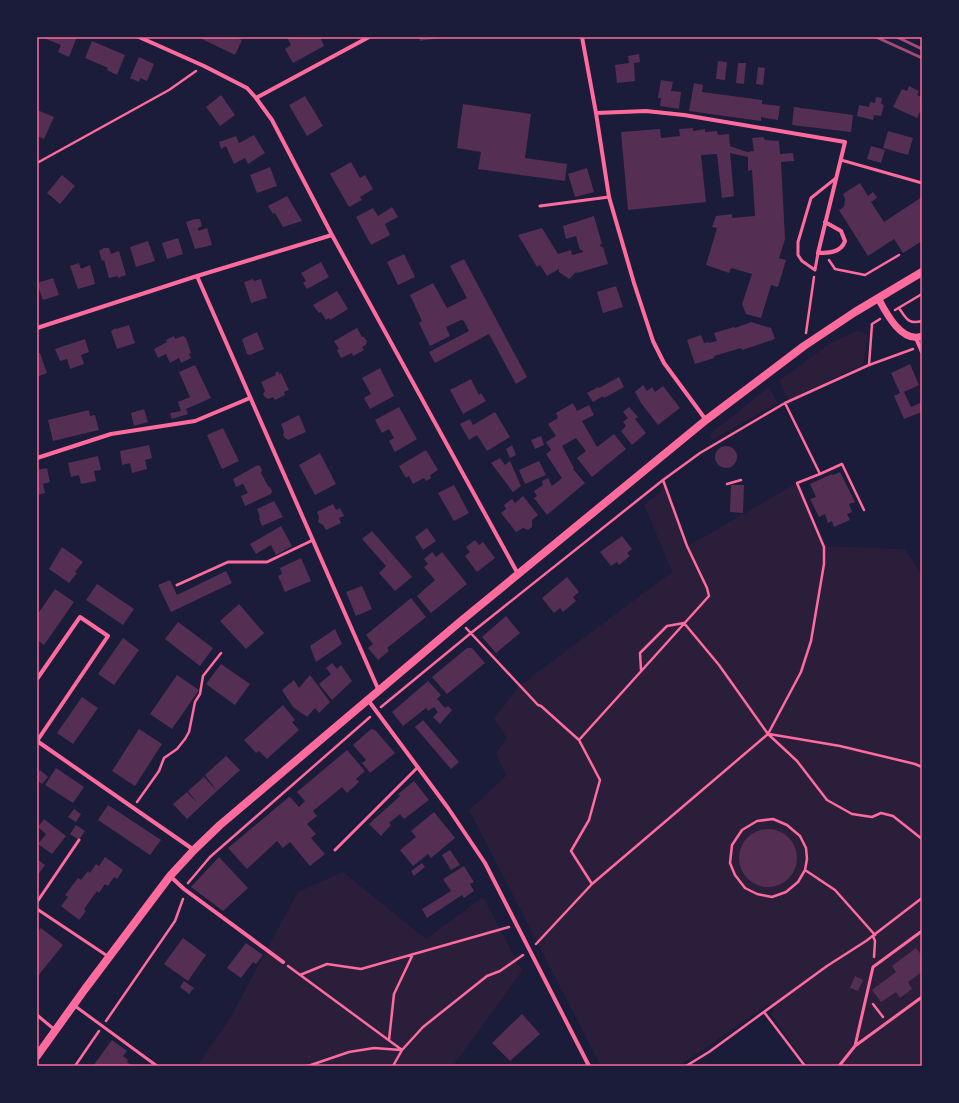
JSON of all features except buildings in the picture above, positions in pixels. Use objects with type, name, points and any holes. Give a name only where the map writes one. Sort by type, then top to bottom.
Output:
[{"type":"main road","points":[[37,1056],[170,876],[194,850],[246,802],[461,621],[706,420],[804,346],[878,298],[922,272]]},
{"type":"street","points":[[139,37],[204,66],[246,88],[256,98],[272,120],[332,235],[518,575]]},
{"type":"street","points":[[256,98],[369,37]]},
{"type":"street","points":[[582,37],[610,197],[634,283],[653,341],[664,363],[706,420]]},
{"type":"street","points":[[596,113],[646,111],[684,115],[845,142],[825,222],[818,253],[840,249],[845,241],[841,231],[825,222]]},
{"type":"street","points":[[37,328],[197,276],[332,235]]},
{"type":"street","points":[[197,276],[379,690]]},
{"type":"street","points":[[878,298],[896,326],[907,336],[919,337],[922,352]]},
{"type":"street","points":[[37,458],[111,434],[195,421],[250,398]]},
{"type":"street","points":[[37,679],[80,617],[108,636],[37,741],[194,850]]},
{"type":"street","points":[[368,700],[448,808],[484,863],[589,1066]]},
{"type":"street","points":[[170,876],[184,889],[283,962]]},
{"type":"lane","points":[[841,160],[922,183]]},
{"type":"lane","points":[[818,253],[815,270],[802,261],[798,255],[798,242],[811,198],[836,178]]},
{"type":"lane","points":[[540,206],[610,197]]},
{"type":"lane","points":[[177,585],[228,562],[267,562],[313,540]]},
{"type":"lane","points":[[335,850],[418,767]]},
{"type":"lane","points":[[37,902],[79,840]]},
{"type":"lane","points":[[37,910],[109,957]]},
{"type":"lane","points":[[856,1046],[873,967],[922,931]]},
{"type":"lane","points":[[839,1066],[856,1046],[922,997]]},
{"type":"lane","points":[[74,1005],[157,1066]]},
{"type":"lane","points":[[37,1015],[55,1030]]},
{"type":"path","points":[[37,163],[168,90],[204,66]]},
{"type":"path","points":[[824,253],[835,269],[866,275],[900,255]]},
{"type":"path","points":[[804,346],[815,270]]},
{"type":"path","points":[[868,365],[872,324],[922,294]]},
{"type":"path","points":[[899,308],[908,320],[915,323],[922,322]]},
{"type":"path","points":[[75,1066],[175,921],[183,902],[184,889],[210,857],[376,711],[470,633],[663,480],[700,453],[785,403],[868,365],[920,347]]},
{"type":"path","points":[[785,403],[820,474]]},
{"type":"path","points":[[393,1066],[402,1050],[423,1027],[487,976],[500,971],[529,951],[592,884],[768,734],[801,672],[811,641],[824,564],[824,547],[797,483],[842,464],[864,510]]},
{"type":"path","points":[[579,740],[709,596],[707,588],[687,546],[663,480]]},
{"type":"path","points":[[727,484],[741,480]]},
{"type":"path","points":[[461,621],[470,633],[538,705],[579,740],[600,780],[589,820],[571,851],[592,884]]},
{"type":"path","points":[[684,623],[719,665],[768,734],[797,762],[826,800],[852,814],[872,817],[881,813],[893,816],[922,839]]},
{"type":"path","points":[[641,671],[640,653],[668,626],[684,623]]},
{"type":"path","points":[[134,807],[159,771],[164,758],[182,744],[189,732],[196,702],[200,694],[203,676],[221,653]]},
{"type":"path","points":[[768,734],[840,746],[922,767]]},
{"type":"path","points":[[773,819],[787,825],[800,836],[806,848],[807,859],[805,870],[798,882],[786,892],[772,897],[757,894],[745,888],[735,874],[730,863],[732,845],[742,830],[757,821],[773,819]]},
{"type":"path","points":[[805,870],[835,890],[874,935],[873,967]]},
{"type":"path","points":[[686,1066],[708,1052],[827,966],[874,935],[922,898]]},
{"type":"path","points":[[300,975],[327,964],[361,970],[515,925]]},
{"type":"path","points":[[389,1041],[394,994],[413,954]]},
{"type":"path","points":[[283,962],[402,1050]]},
{"type":"path","points":[[866,995],[888,1022]]},
{"type":"path","points":[[764,1012],[804,1066]]},
{"type":"path","points":[[308,1066],[349,1052],[374,1048],[402,1050]]},
{"type":"shaded area","points":[[858,330],[868,335],[863,365],[788,400],[779,381],[829,344]]},
{"type":"shaded area","points":[[769,387],[778,403],[712,440],[710,434]]},
{"type":"shaded area","points":[[663,480],[688,546],[797,483],[824,546],[904,549],[922,577],[922,1066],[808,1066],[771,1014],[774,1012],[769,1004],[679,1066],[601,1066],[469,810],[506,776],[496,753],[507,738],[494,719],[519,686],[672,572],[644,504],[661,492]]},
{"type":"shaded area","points":[[343,872],[426,939],[483,897],[522,971],[453,1066],[197,1066],[230,1018],[298,892]]},
{"type":"railway","points":[[876,37],[922,58]]},
{"type":"railway","points":[[897,37],[922,49]]}]
